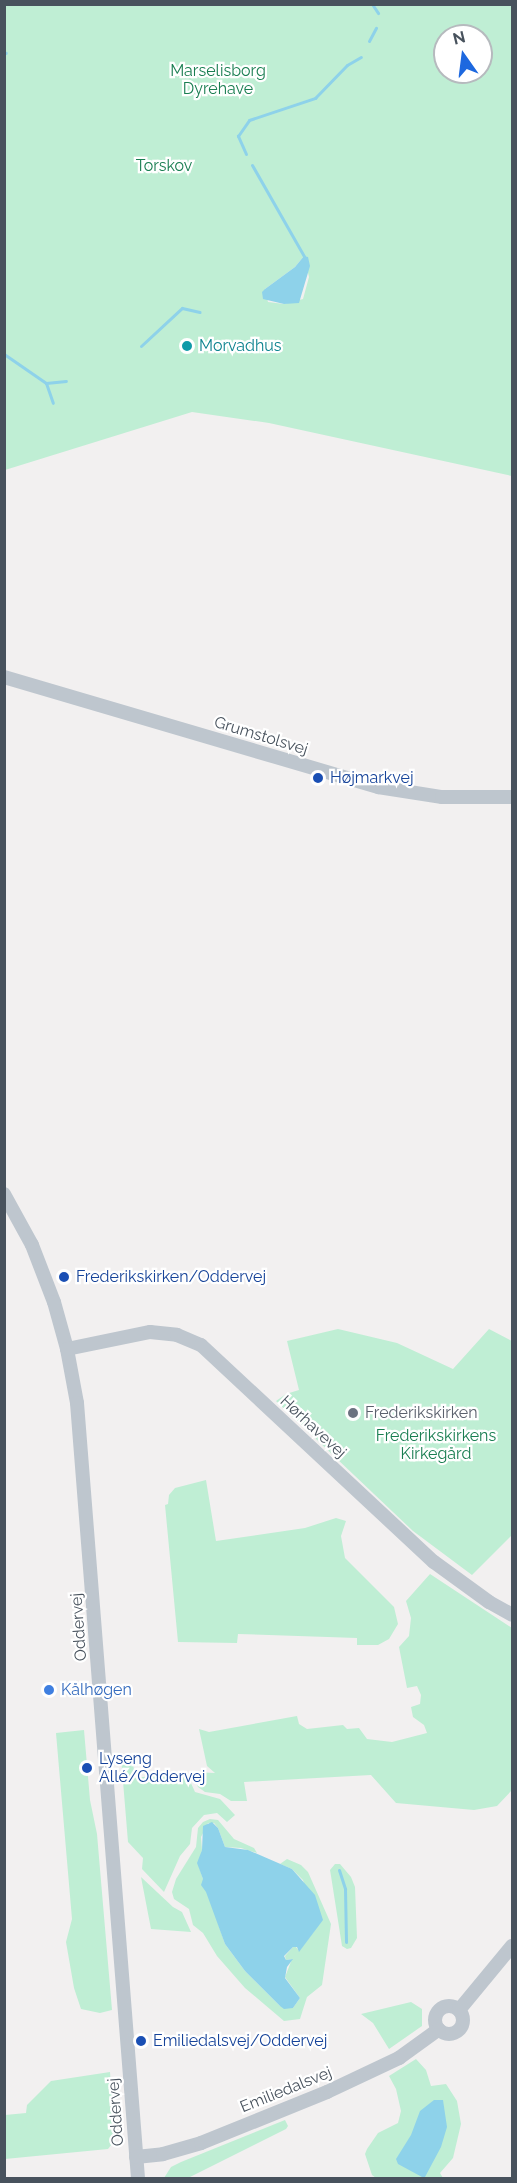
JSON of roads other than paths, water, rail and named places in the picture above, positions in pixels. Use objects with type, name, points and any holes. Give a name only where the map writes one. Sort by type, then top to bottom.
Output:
[{"type":"street","name":"Grumstolsvej","points":[[4,677],[378,787],[442,797],[513,797]]},
{"type":"street","name":"Oddervej","points":[[4,1194],[40,1264],[67,1349],[77,1403],[85,1474],[138,2178]]},
{"type":"street","name":"Hørhavevej","points":[[67,1349],[150,1332],[177,1335],[201,1345],[434,1562],[489,1602],[513,1615]]},
{"type":"street","points":[[459,2010],[513,1946]]},
{"type":"street","points":[[451,2006],[459,2010],[462,2022],[458,2030],[451,2033],[439,2029],[435,2022],[439,2010],[451,2006]]},
{"type":"street","name":"Emiliedalsvej","points":[[136,2157],[163,2154],[201,2143],[327,2092],[399,2058],[439,2029]]},
{"type":"water","points":[[304,256],[308,257],[310,266],[299,303],[284,304],[263,299],[262,292],[295,267]]},
{"type":"water","points":[[212,1822],[218,1828],[225,1847],[248,1850],[292,1869],[315,1895],[323,1920],[299,1952],[297,1947],[293,1947],[284,1956],[286,1960],[293,1959],[287,1967],[285,1978],[300,1998],[293,2008],[284,2009],[280,2006],[245,1971],[225,1944],[206,1892],[201,1885],[203,1879],[197,1863],[202,1850],[203,1826]]},
{"type":"water","points":[[434,2100],[443,2100],[447,2127],[441,2147],[425,2177],[422,2177],[398,2164],[396,2159],[411,2135],[420,2111]]},
{"type":"waterway","points":[[372,4],[378,13]]},
{"type":"waterway","points":[[369,41],[376,28]]},
{"type":"waterway","points":[[246,154],[238,136],[249,120],[315,98],[347,65],[361,57]]},
{"type":"waterway","points":[[252,165],[304,256]]},
{"type":"waterway","points":[[141,346],[182,308],[200,312]]},
{"type":"waterway","points":[[4,354],[46,383],[53,403]]},
{"type":"waterway","points":[[46,383],[66,381]]},
{"type":"waterway","points":[[339,1870],[345,1889],[346,1942]]},
{"type":"place","name":"Morvadhus","points":[[187,346]]},
{"type":"place","name":"Højmarkvej","points":[[318,778]]},
{"type":"place","name":"Frederikskirken/Oddervej","points":[[64,1277]]},
{"type":"place","name":"Frederikskirken","points":[[353,1413]]},
{"type":"place","name":"Kålhøgen","points":[[49,1690]]},
{"type":"place","name":"Lyseng Allé/Oddervej","points":[[87,1768]]},
{"type":"place","name":"Emiliedalsvej/Oddervej","points":[[141,2041]]},
{"type":"park label","name":"Marselisborg Dyrehave","points":[[218,80]]},
{"type":"park label","name":"Torskov","points":[[164,166]]},
{"type":"park label","name":"Frederikskirkens Kirkegård","points":[[436,1445]]}]
